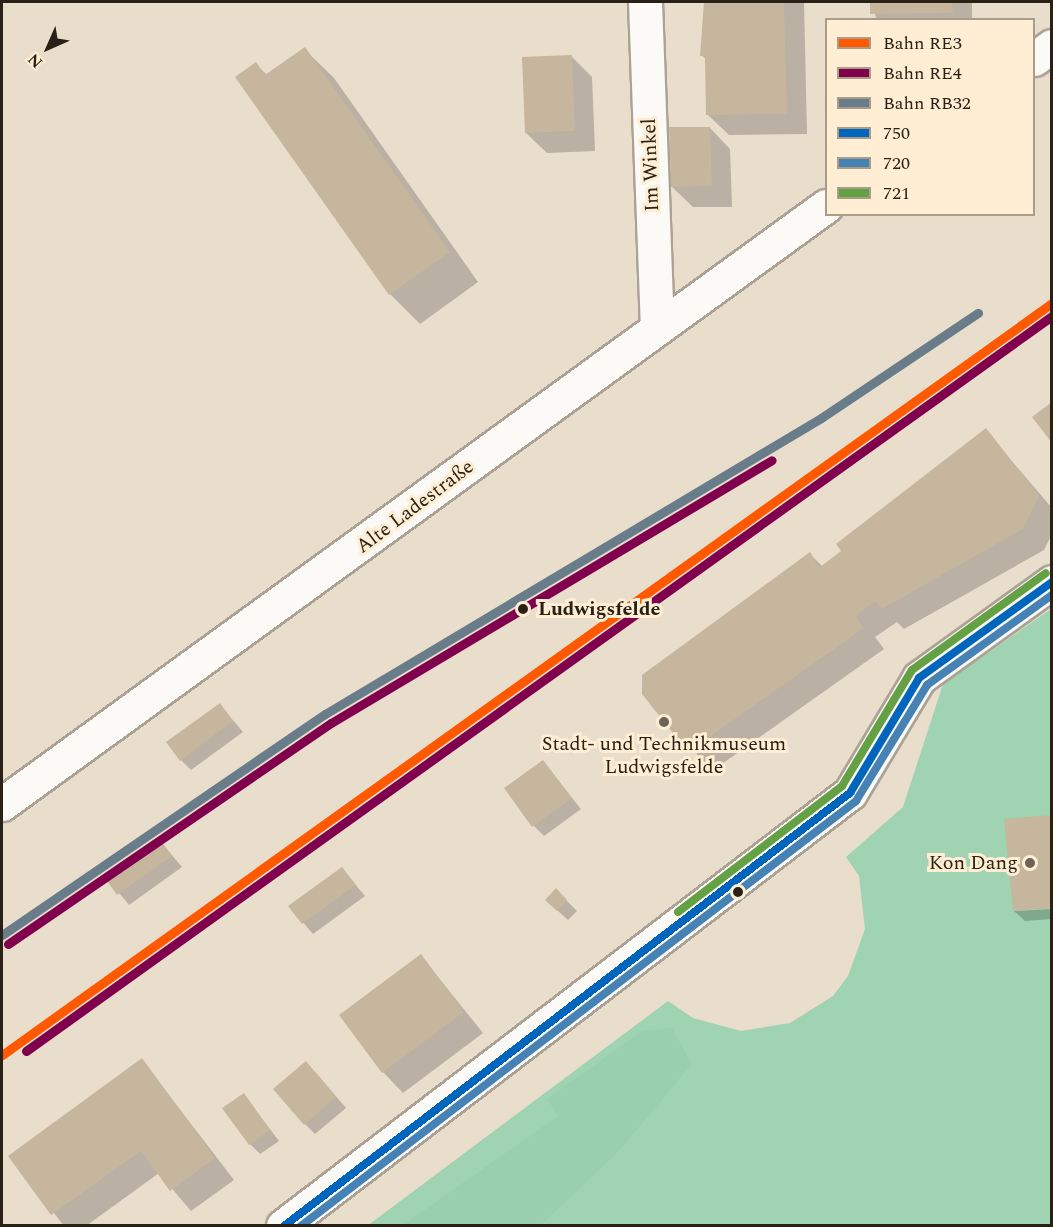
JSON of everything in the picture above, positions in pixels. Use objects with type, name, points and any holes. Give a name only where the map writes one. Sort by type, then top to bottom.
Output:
[{"type":"street","name":"Im Winkel","points":[[645,2],[657,328]]},
{"type":"street","points":[[1035,58],[1052,46]]},
{"type":"street","name":"Alte Ladestraße","points":[[2,804],[331,570],[657,328],[825,207]]},
{"type":"street","points":[[283,1226],[850,793],[919,678],[1052,582]]},
{"type":"green space","points":[[1051,609],[1051,1225],[367,1226],[668,1001],[693,1018],[741,1031],[790,1023],[833,996],[848,976],[865,929],[859,876],[846,857],[903,807],[943,684]]},
{"type":"green space","points":[[672,1028],[692,1064],[619,1151],[541,1225],[403,1225],[558,1116],[547,1099],[642,1031]]},
{"type":"building","points":[[704,2],[784,2],[787,114],[706,115],[705,56],[700,56]]},
{"type":"building","points":[[870,2],[952,2],[953,13],[870,14]]},
{"type":"building","points":[[305,47],[450,252],[389,295],[235,77],[256,62],[265,75]]},
{"type":"building","points":[[572,55],[575,131],[525,133],[522,57]]},
{"type":"building","points":[[669,127],[710,127],[712,186],[671,187]]},
{"type":"building","points":[[1052,402],[1052,443],[1032,417]]},
{"type":"building","points":[[986,428],[1039,496],[1023,529],[882,609],[875,601],[856,616],[864,628],[688,752],[642,694],[642,675],[810,552],[819,568],[841,551],[836,544]]},
{"type":"building","points":[[220,703],[233,721],[180,761],[166,742]]},
{"type":"building","points":[[543,760],[572,798],[532,827],[504,788]]},
{"type":"building","name":"Kon Dang","points":[[1052,815],[1052,908],[1013,911],[1004,819]]},
{"type":"building","points":[[159,838],[172,856],[117,895],[104,877]]},
{"type":"building","points":[[342,867],[356,885],[302,924],[288,906]]},
{"type":"building","points":[[556,888],[567,900],[557,911],[545,900]]},
{"type":"building","points":[[421,954],[464,1012],[382,1073],[339,1015]]},
{"type":"building","points":[[142,1058],[215,1158],[170,1191],[141,1151],[51,1215],[8,1156]]},
{"type":"building","points":[[306,1061],[336,1097],[304,1125],[273,1089]]},
{"type":"building","points":[[244,1093],[270,1130],[249,1145],[222,1108]]},
{"type":"rail line","name":"RE3","points":[[2,1055],[1052,303]]},
{"type":"rail line","name":"RB32","points":[[2,935],[325,714],[821,418],[978,313]]},
{"type":"rail line","name":"RE4","points":[[26,1051],[1052,316]]},
{"type":"rail line","name":"RE4","points":[[8,944],[331,723],[772,460]]},
{"type":"transit line","name":"721","points":[[678,912],[842,786],[912,670],[1046,573]]},
{"type":"transit line","name":"750","points":[[284,1226],[850,793],[919,678],[1052,582]]},
{"type":"transit line","name":"720","points":[[301,1226],[856,801],[927,685],[1052,595]]},
{"type":"place","name":"Ludwigsfelde","points":[[523,609]]},
{"type":"place","name":"Stadt- und Technikmuseum Ludwigsfelde","points":[[664,722]]},
{"type":"place","name":"Kon Dang","points":[[1030,863]]}]
